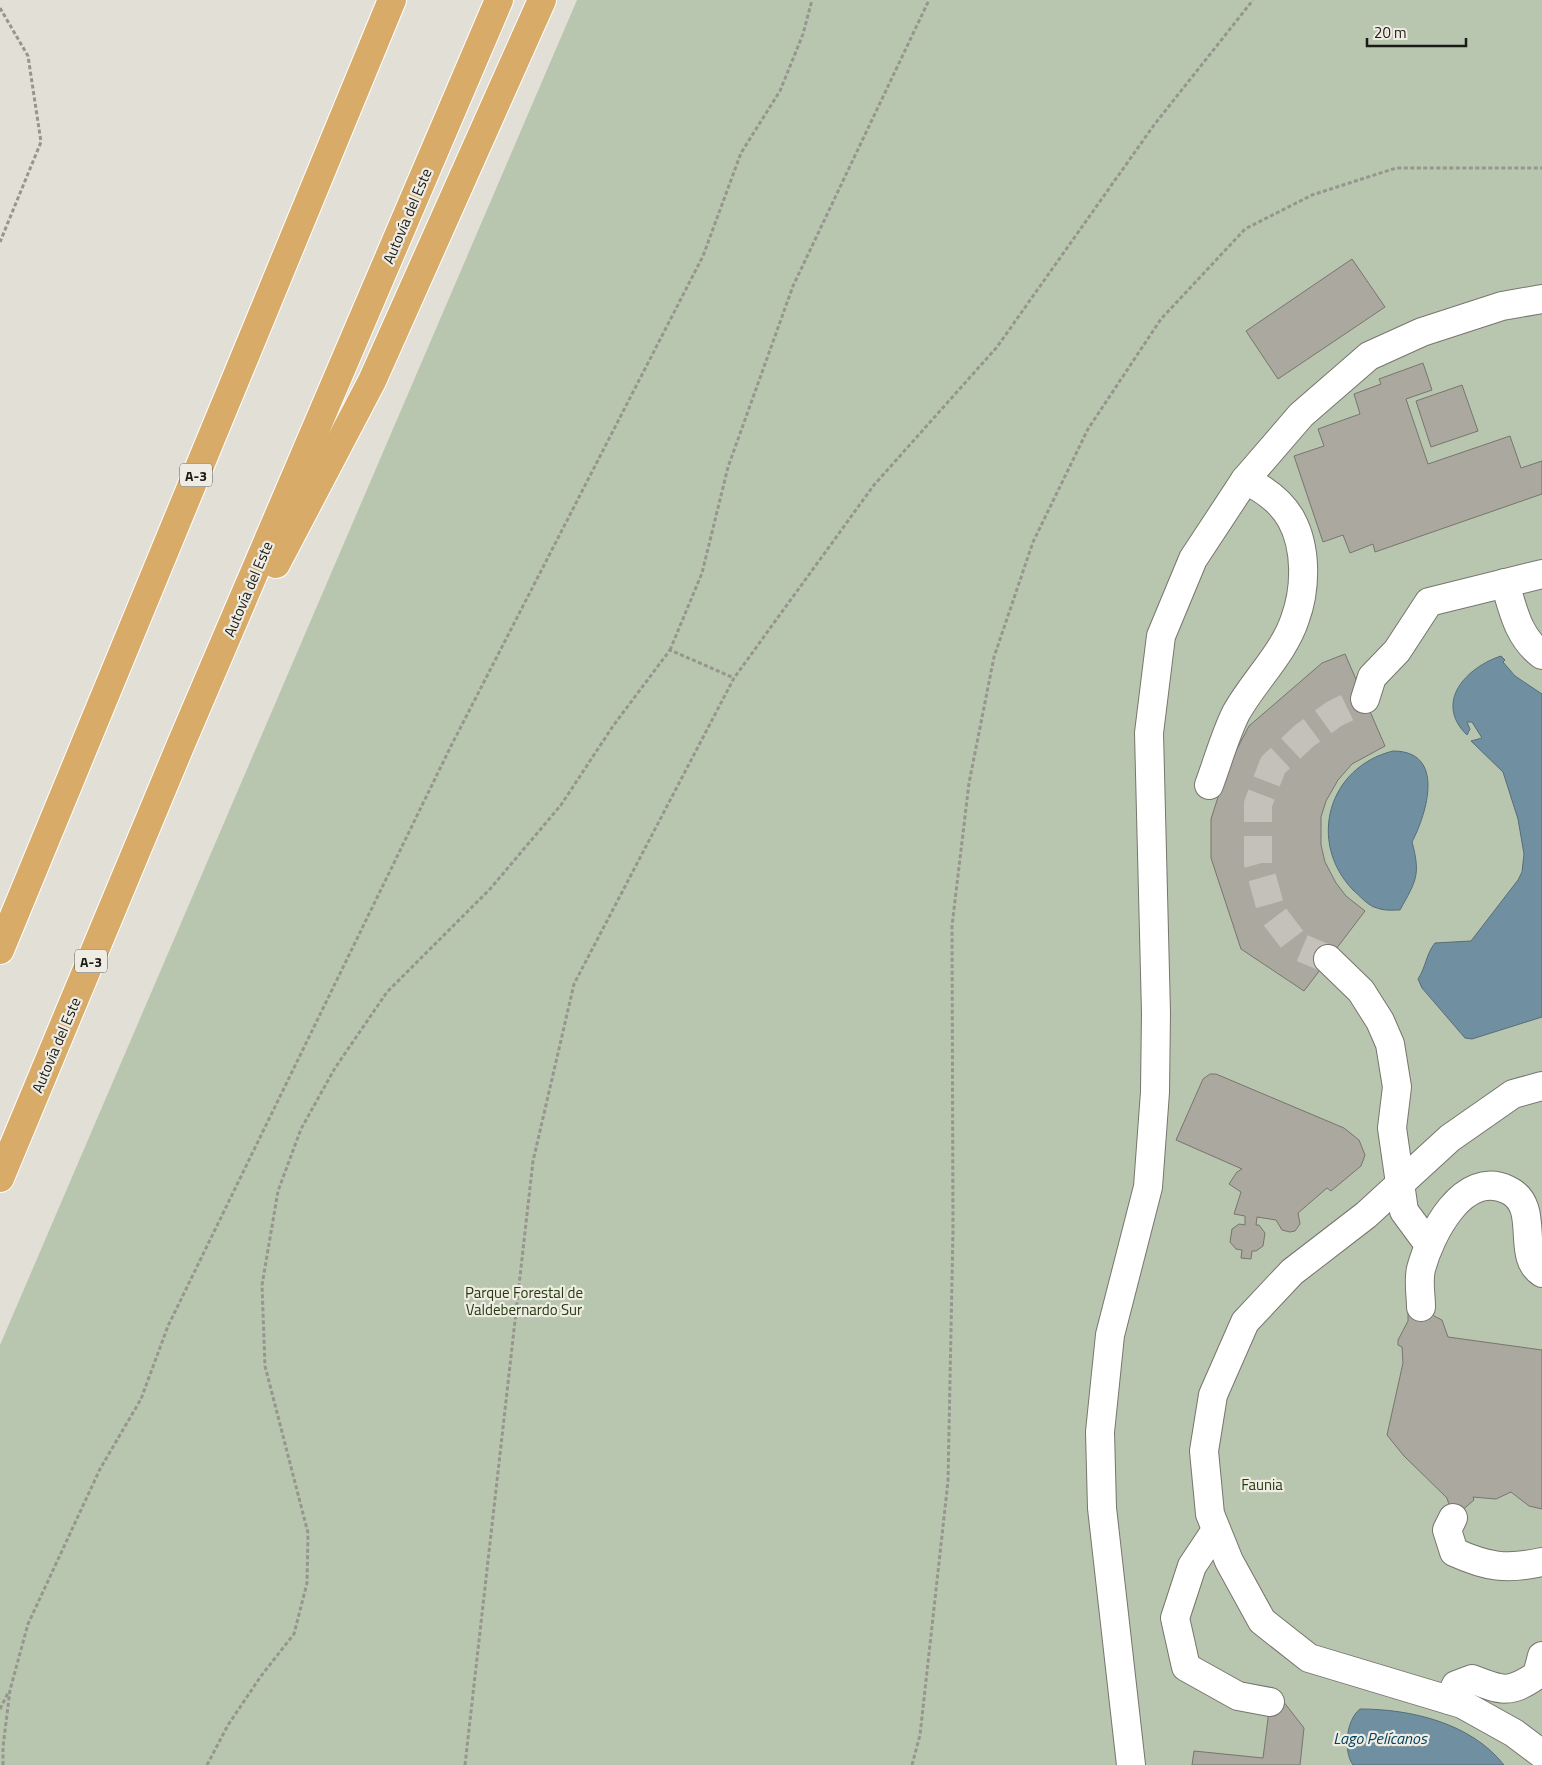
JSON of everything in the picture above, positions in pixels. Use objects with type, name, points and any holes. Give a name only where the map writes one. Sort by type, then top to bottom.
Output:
[{"type":"highway","name":"A-3","points":[[0,950],[392,0]]},
{"type":"highway","name":"Autovía del Este","points":[[0,1178],[181,744],[499,0]]},
{"type":"highway","points":[[181,744],[372,381],[542,0]]},
{"type":"street","points":[[1131,1765],[1102,1508],[1100,1432],[1110,1335],[1148,1187],[1155,1092],[1156,1013],[1149,733],[1161,636],[1193,559],[1245,480],[1301,415],[1369,356],[1422,332],[1502,306],[1542,299]]},
{"type":"street","points":[[1209,784],[1236,713],[1269,665],[1295,620],[1303,588],[1302,554],[1291,519],[1262,488],[1245,480]]},
{"type":"street","points":[[1365,699],[1372,677],[1397,651],[1429,602],[1542,574]]},
{"type":"street","points":[[1505,583],[1518,628],[1531,647],[1542,655]]},
{"type":"street","points":[[1328,960],[1361,991],[1380,1021],[1390,1044],[1397,1087],[1392,1128],[1404,1211],[1430,1245]]},
{"type":"street","points":[[1542,1086],[1513,1094],[1450,1138],[1366,1215],[1292,1272],[1244,1322],[1213,1396],[1204,1451],[1210,1514],[1228,1561],[1262,1620],[1309,1658],[1462,1704],[1514,1733],[1542,1754]]},
{"type":"street","points":[[1421,1307],[1421,1271],[1440,1222],[1458,1201],[1484,1185],[1510,1190],[1519,1199],[1526,1211],[1531,1259],[1542,1273]]},
{"type":"street","points":[[1453,1518],[1448,1530],[1454,1552],[1480,1564],[1520,1567],[1542,1562]]},
{"type":"street","points":[[1216,1530],[1192,1566],[1175,1618],[1186,1667],[1238,1696],[1270,1702]]},
{"type":"street","points":[[1449,1700],[1456,1686],[1472,1679],[1501,1691],[1520,1687],[1537,1675],[1542,1656]]},
{"type":"path","points":[[3,1765],[3,1747],[10,1690],[28,1624],[100,1469],[141,1399],[168,1326],[451,746],[703,256],[741,153],[780,91],[803,34],[812,0]]},
{"type":"path","points":[[207,1765],[228,1725],[261,1676],[294,1634],[307,1582],[308,1534],[265,1366],[262,1285],[278,1191],[301,1129],[335,1068],[387,992],[490,889],[560,805],[613,726],[670,650],[702,573],[728,467],[792,286],[929,0]]},
{"type":"path","points":[[465,1765],[533,1161],[574,984],[734,678],[874,485],[998,347],[1154,125],[1253,0]]},
{"type":"path","points":[[0,8],[28,56],[41,142],[0,242]]},
{"type":"path","points":[[912,1765],[920,1735],[948,1481],[953,1230],[952,926],[969,783],[994,657],[1033,542],[1088,429],[1161,319],[1245,229],[1312,195],[1396,168],[1542,168]]},
{"type":"path","points":[[670,650],[734,678]]},
{"type":"path","points":[[0,1709],[10,1690]]},
{"type":"green space","name":"Parque Forestal de Valdebernardo Sur","points":[[577,0],[1542,0],[1542,1765],[0,1765],[0,1345]]},
{"type":"water","points":[[1501,656],[1505,660],[1503,662],[1515,676],[1542,694],[1542,1017],[1472,1039],[1465,1038],[1422,988],[1418,979],[1435,943],[1471,941],[1518,880],[1522,872],[1524,854],[1518,819],[1503,772],[1471,741],[1482,738],[1472,722],[1467,722],[1470,729],[1467,735],[1457,723],[1453,710],[1454,698],[1458,687],[1466,677],[1488,661]]},
{"type":"water","points":[[1393,751],[1410,754],[1420,761],[1426,772],[1428,786],[1423,816],[1412,842],[1416,862],[1415,878],[1400,910],[1374,907],[1353,890],[1339,871],[1331,850],[1328,829],[1331,809],[1340,789],[1353,773],[1371,760]]},
{"type":"water","name":"Lago Pelícanos","points":[[1360,1709],[1399,1712],[1439,1721],[1475,1739],[1504,1765],[1353,1765],[1347,1744],[1349,1728],[1355,1714]]},
{"type":"building","points":[[1352,259],[1385,307],[1278,379],[1246,331]]},
{"type":"building","points":[[1423,363],[1432,390],[1406,399],[1428,464],[1510,436],[1521,468],[1542,461],[1542,494],[1375,552],[1373,544],[1350,553],[1343,535],[1323,542],[1294,456],[1324,446],[1318,429],[1360,414],[1354,394],[1381,384],[1379,379]]},
{"type":"building","points":[[1462,385],[1478,431],[1431,447],[1416,401]]},
{"type":"building","points":[[1345,654],[1385,746],[1352,764],[1338,780],[1326,801],[1321,817],[1321,845],[1325,862],[1336,883],[1346,896],[1365,911],[1304,991],[1241,949],[1211,858],[1211,819],[1228,766],[1249,726],[1322,663]]},
{"type":"building","points":[[1210,1074],[1216,1074],[1344,1128],[1359,1140],[1365,1155],[1361,1166],[1331,1191],[1327,1188],[1298,1213],[1300,1224],[1295,1231],[1282,1230],[1276,1220],[1257,1217],[1256,1225],[1259,1225],[1265,1233],[1263,1246],[1256,1251],[1252,1251],[1251,1259],[1241,1258],[1242,1250],[1236,1249],[1230,1242],[1232,1229],[1239,1224],[1245,1225],[1245,1216],[1234,1214],[1241,1192],[1229,1184],[1237,1172],[1242,1169],[1176,1140],[1203,1079]]},
{"type":"building","points":[[1408,1306],[1431,1311],[1434,1316],[1442,1320],[1448,1337],[1542,1350],[1542,1509],[1529,1506],[1511,1492],[1496,1499],[1473,1497],[1474,1500],[1453,1518],[1447,1498],[1404,1456],[1387,1435],[1403,1363],[1402,1347],[1398,1345],[1398,1340],[1408,1321]]},
{"type":"building","points":[[1272,1687],[1304,1728],[1300,1765],[1192,1765],[1194,1751],[1263,1758]]},
{"type":"tunnel","points":[[1328,959],[1297,946],[1272,913],[1258,863],[1258,804],[1273,765],[1304,736],[1334,714],[1365,699]]},
{"type":"park label","name":"Faunia","points":[[1262,1484]]}]
